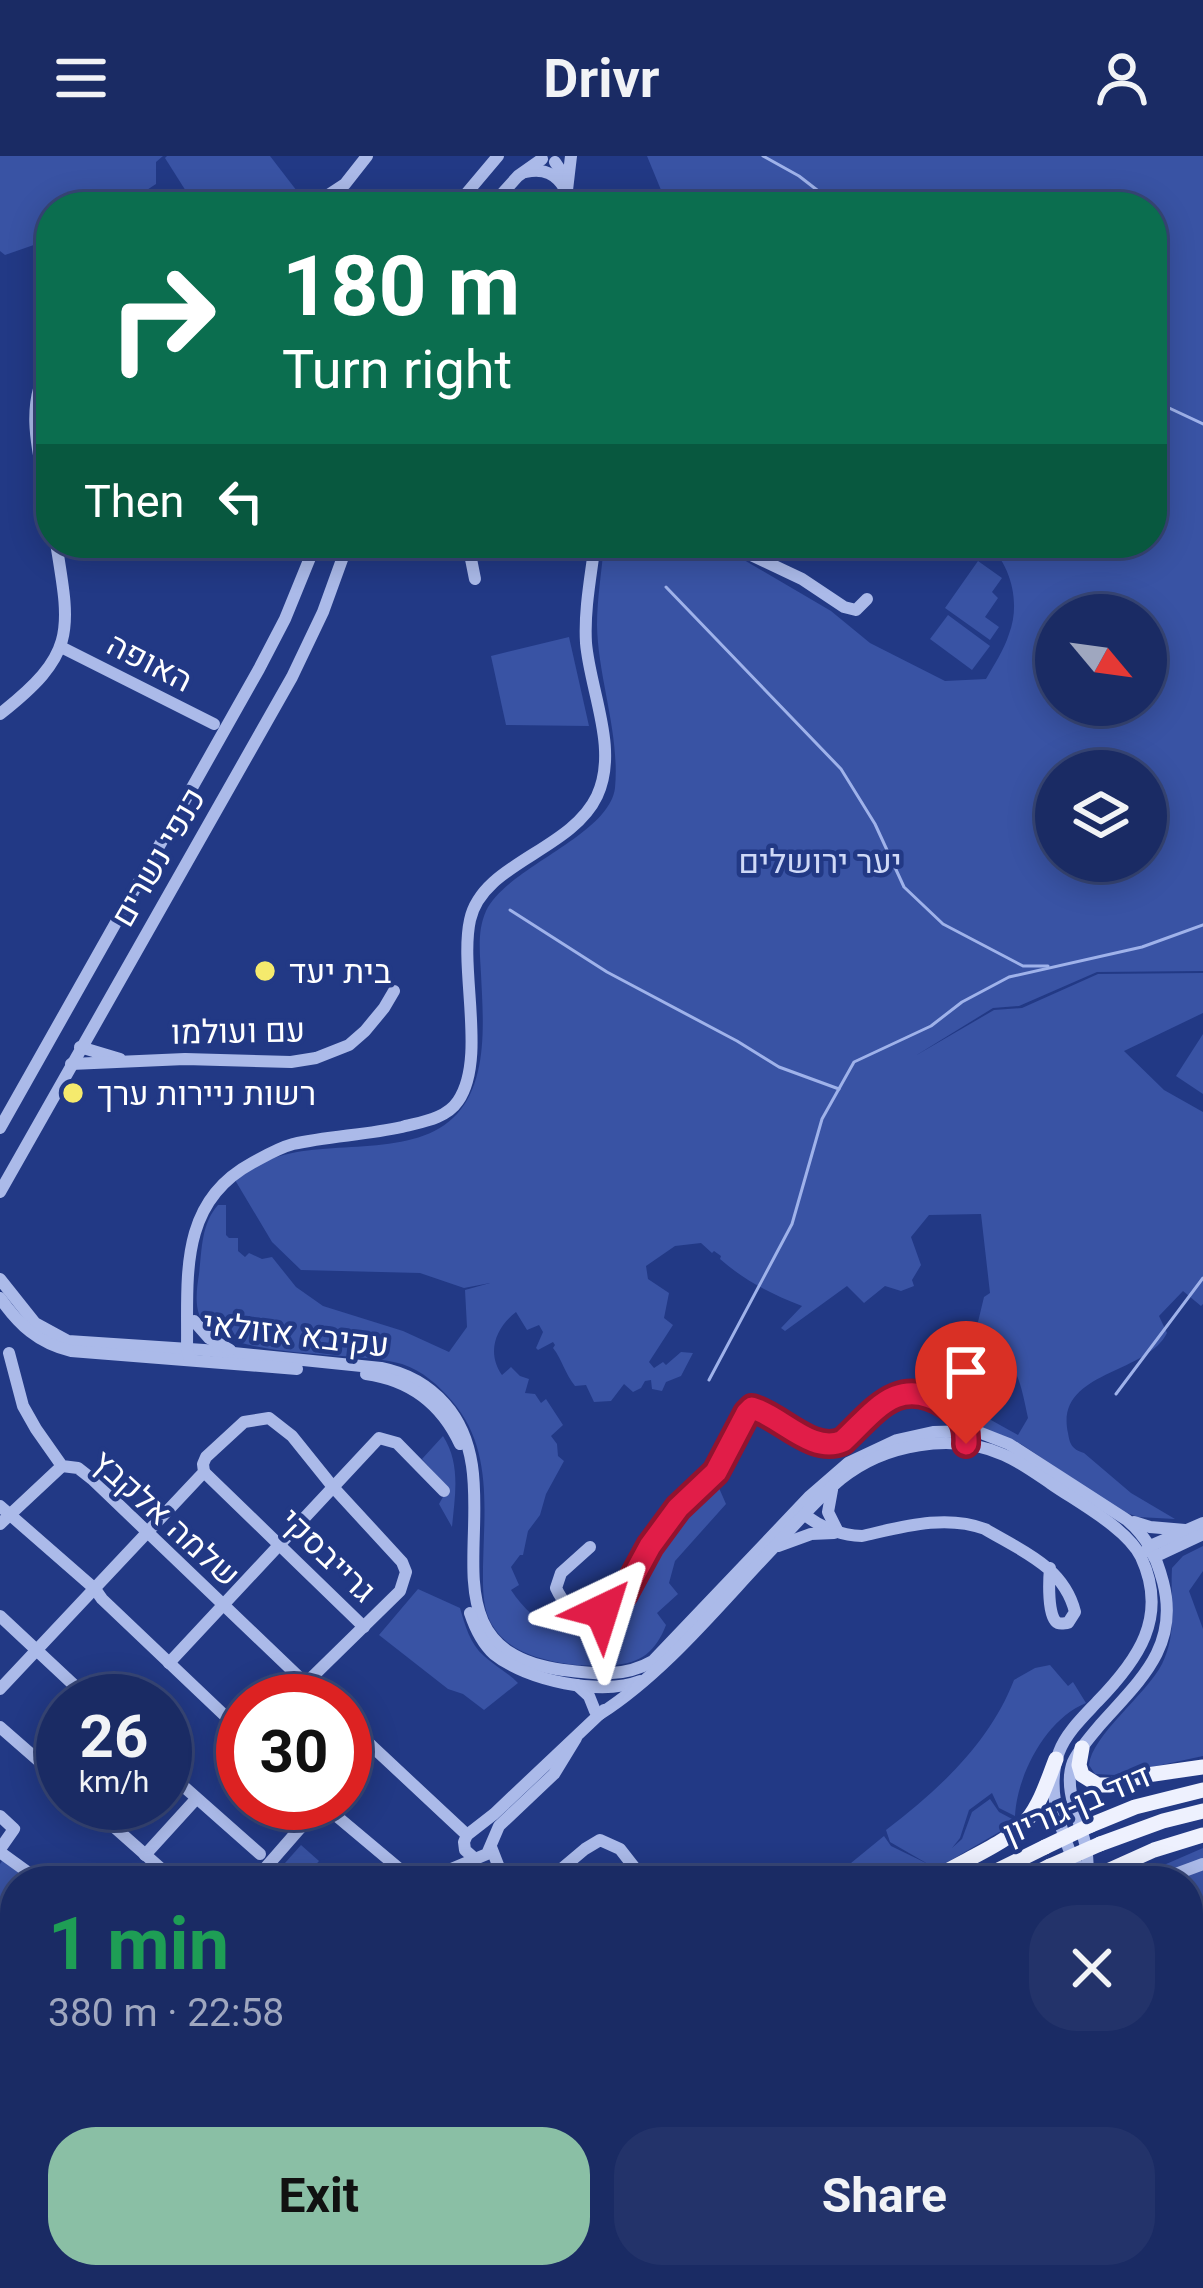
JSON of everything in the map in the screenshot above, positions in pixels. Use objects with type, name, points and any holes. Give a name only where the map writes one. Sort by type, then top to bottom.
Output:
[{"type":"main road","points":[[1082,1748],[1082,1774],[1098,1785],[1203,1767]]},
{"type":"main road","points":[[957,1866],[1024,1824],[1056,1759]]},
{"type":"main road","name":"דוד בן-גוריון","points":[[1006,1866],[1135,1807],[1203,1790]]},
{"type":"main road","name":"דוד בן-גוריון","points":[[1050,1866],[1163,1820],[1203,1811]]},
{"type":"main road","points":[[1118,1866],[1203,1835]]},
{"type":"street","points":[[333,192],[367,156]]},
{"type":"street","points":[[468,192],[498,156]]},
{"type":"street","points":[[504,192],[518,176],[555,158]]},
{"type":"street","points":[[555,158],[565,189]]},
{"type":"street","points":[[555,158],[562,192]]},
{"type":"street","points":[[518,176],[547,172],[565,189]]},
{"type":"street","points":[[0,714],[39,681],[61,647],[67,623],[58,558]]},
{"type":"street","name":"כנפי נשרים","points":[[0,1128],[260,669],[310,558]]},
{"type":"street","name":"כנפי נשרים","points":[[0,1192],[292,677],[342,558]]},
{"type":"street","points":[[471,558],[475,579]]},
{"type":"street","points":[[191,1353],[190,1253],[208,1200],[226,1179],[293,1144],[430,1120],[455,1105],[464,1090],[471,1023],[467,947],[472,911],[496,881],[582,820],[602,784],[603,737],[586,646],[594,558]]},
{"type":"street","points":[[758,558],[802,579],[844,608],[856,610],[867,599]]},
{"type":"street","name":"האופה","points":[[61,647],[214,724]]},
{"type":"street","name":"עם ועולמו","points":[[71,1064],[316,1058],[349,1045],[394,991]]},
{"type":"street","name":"עם ועולמו","points":[[80,1047],[128,1060]]},
{"type":"street","name":"עקיבא אזולאי","points":[[0,1279],[43,1330],[81,1344],[156,1347],[376,1376],[422,1394],[450,1425],[463,1451],[467,1598],[480,1636],[495,1654],[537,1676],[576,1684],[610,1683]]},
{"type":"street","name":"עקיבא אזולאי","points":[[0,1298],[28,1331],[60,1348],[84,1353],[236,1354],[394,1371],[417,1381],[457,1419],[473,1461],[475,1600],[488,1632],[501,1648],[523,1662],[580,1672],[610,1683]]},
{"type":"street","points":[[156,1347],[175,1339],[190,1320]]},
{"type":"street","points":[[190,1320],[236,1354]]},
{"type":"street","name":"שלמה אלקבץ","points":[[9,1353],[23,1406],[62,1466],[82,1471],[294,1674]]},
{"type":"street","points":[[590,1546],[561,1573],[556,1588],[570,1608],[579,1612],[602,1611],[624,1594],[660,1531],[716,1472],[752,1408],[816,1443],[835,1445],[884,1402],[903,1392],[916,1393],[930,1396],[962,1417],[966,1437]]},
{"type":"street","points":[[0,1689],[204,1472],[206,1457],[237,1426],[268,1418],[286,1430],[333,1487]]},
{"type":"street","points":[[447,1866],[469,1837],[591,1720],[647,1678],[772,1549],[835,1473],[879,1447],[933,1432],[966,1437],[1028,1468],[1149,1554],[1153,1606],[1145,1640],[1112,1687],[1066,1737],[1056,1759],[1053,1796],[1077,1866]]},
{"type":"street","points":[[459,1866],[484,1852],[499,1826],[562,1764],[610,1683],[653,1661],[801,1512],[853,1471],[882,1455],[992,1436],[1022,1450],[1142,1534],[1166,1592]]},
{"type":"street","points":[[169,1663],[379,1438],[397,1443],[445,1491]]},
{"type":"street","points":[[62,1466],[3,1515],[94,1589],[216,1707]]},
{"type":"street","name":"גרייבסקי","points":[[204,1472],[364,1627],[400,1591],[406,1572],[333,1487]]},
{"type":"street","points":[[835,1485],[828,1512],[838,1533]]},
{"type":"street","points":[[801,1512],[838,1533]]},
{"type":"street","points":[[1118,1515],[1185,1537],[1203,1534]]},
{"type":"street","points":[[772,1549],[811,1534],[862,1536],[929,1522],[975,1525],[1050,1568]]},
{"type":"street","points":[[1149,1554],[1185,1537],[1203,1522]]},
{"type":"street","points":[[1087,1866],[1072,1799],[1074,1759],[1154,1662],[1168,1619],[1168,1563],[1185,1537]]},
{"type":"street","points":[[0,1616],[62,1674]]},
{"type":"street","points":[[315,1674],[364,1627]]},
{"type":"street","points":[[610,1683],[647,1678]]},
{"type":"street","points":[[576,1684],[589,1696],[591,1720]]},
{"type":"street","points":[[0,1726],[36,1757]]},
{"type":"street","points":[[372,1746],[469,1837]]},
{"type":"street","points":[[523,1803],[524,1786]]},
{"type":"street","points":[[192,1795],[260,1854]]},
{"type":"street","points":[[145,1855],[196,1799]]},
{"type":"street","points":[[0,1816],[14,1829],[0,1850]]},
{"type":"street","points":[[117,1830],[158,1866]]},
{"type":"street","points":[[267,1866],[298,1830]]},
{"type":"street","points":[[353,1830],[396,1866]]},
{"type":"street","points":[[469,1837],[486,1834],[484,1852],[496,1866]]},
{"type":"street","points":[[469,1837],[467,1853],[484,1852]]},
{"type":"street","points":[[564,1866],[600,1840],[620,1849],[633,1866]]},
{"type":"green space","points":[[0,156],[163,156],[156,162],[156,184],[144,192],[36,192],[36,244],[5,255],[0,251]]},
{"type":"green space","points":[[270,156],[298,192],[187,192],[165,158]]},
{"type":"green space","name":"יער ירושלים","points":[[647,156],[1203,156],[1203,971],[1097,972],[1019,1006],[993,1008],[915,1056],[994,1010],[1022,1008],[1098,974],[1203,973],[1203,1013],[1124,1051],[1164,1090],[1203,1112],[1203,1304],[1183,1291],[1159,1316],[1167,1333],[1156,1347],[1088,1385],[1067,1413],[1074,1448],[1131,1493],[1175,1519],[1121,1511],[1021,1444],[974,1426],[960,1412],[970,1407],[975,1419],[982,1415],[1018,1435],[1028,1418],[1014,1369],[989,1344],[977,1342],[953,1349],[924,1377],[936,1352],[978,1322],[984,1297],[990,1293],[981,1214],[929,1215],[911,1237],[921,1265],[912,1280],[914,1286],[901,1291],[885,1286],[864,1303],[847,1286],[785,1331],[781,1328],[802,1306],[749,1280],[701,1243],[675,1246],[646,1266],[648,1279],[669,1293],[664,1318],[673,1325],[649,1362],[654,1368],[681,1352],[693,1353],[681,1376],[666,1382],[662,1391],[652,1389],[651,1380],[633,1392],[624,1384],[611,1401],[594,1402],[586,1385],[575,1386],[553,1342],[536,1348],[543,1332],[539,1325],[527,1330],[516,1312],[495,1342],[497,1367],[502,1375],[511,1367],[529,1379],[525,1393],[535,1394],[541,1403],[546,1399],[563,1425],[551,1436],[564,1461],[528,1531],[523,1555],[511,1567],[519,1585],[511,1590],[538,1619],[560,1630],[595,1617],[585,1631],[605,1645],[613,1641],[621,1619],[610,1610],[648,1569],[649,1554],[663,1532],[730,1464],[719,1488],[726,1504],[675,1561],[669,1583],[678,1594],[657,1613],[666,1625],[646,1654],[631,1662],[585,1666],[525,1653],[494,1628],[486,1608],[480,1459],[465,1419],[452,1401],[430,1379],[402,1364],[263,1348],[215,1332],[201,1318],[197,1302],[208,1220],[218,1205],[226,1205],[226,1235],[238,1238],[238,1251],[245,1257],[249,1253],[262,1259],[272,1257],[296,1287],[323,1306],[403,1331],[449,1352],[467,1327],[465,1290],[490,1283],[464,1288],[420,1273],[301,1270],[272,1242],[235,1180],[263,1162],[296,1152],[418,1137],[439,1128],[467,1100],[482,1047],[480,942],[486,911],[514,880],[595,821],[609,805],[615,788],[597,625],[603,558],[741,558],[831,611],[870,643],[945,681],[986,679],[1002,652],[1014,610],[1000,558],[1167,558],[1167,192],[662,192]]},
{"type":"green space","points":[[978,561],[1002,578],[992,592],[998,598],[985,617],[999,627],[990,640],[945,608]]},
{"type":"green space","points":[[948,615],[990,646],[972,670],[930,639]]},
{"type":"green space","points":[[569,637],[589,726],[506,725],[491,656]]},
{"type":"green space","points":[[1203,1034],[1203,1094],[1176,1076]]},
{"type":"green space","points":[[443,1436],[455,1469],[452,1527],[439,1504],[448,1488],[422,1459]]},
{"type":"green space","points":[[1203,1546],[1203,1571],[1189,1591],[1203,1629],[1203,1756],[1115,1775],[1095,1774],[1089,1765],[1099,1741],[1154,1676],[1167,1652],[1172,1568]]},
{"type":"green space","points":[[418,1589],[460,1608],[479,1651],[518,1683],[484,1710],[448,1689],[379,1635]]},
{"type":"green space","points":[[1050,1665],[1068,1686],[1073,1682],[1086,1703],[1058,1722],[1036,1750],[1021,1783],[1015,1816],[999,1808],[992,1793],[969,1810],[952,1848],[962,1839],[972,1812],[990,1799],[1013,1824],[941,1866],[847,1866],[884,1836],[891,1846],[928,1864],[890,1842],[886,1830],[961,1763],[991,1724],[1014,1680]]},
{"type":"green space","points":[[301,1845],[319,1861],[314,1866],[282,1866]]},
{"type":"green space","points":[[1203,1848],[1203,1866],[1162,1866]]},
{"type":"waterway","points":[[763,156],[820,192]]},
{"type":"waterway","points":[[1167,407],[1203,424]]},
{"type":"waterway","points":[[666,587],[841,769],[875,824],[904,887],[943,924],[1023,966],[1048,966]]},
{"type":"waterway","points":[[510,910],[607,972],[779,1067],[839,1089]]},
{"type":"waterway","points":[[709,1380],[792,1224],[822,1119],[854,1062],[931,1026],[962,1002],[1009,977],[1142,947],[1203,925]]},
{"type":"waterway","points":[[1116,1394],[1203,1278]]},
{"type":"place","name":"בית יעד","points":[[265,971]]},
{"type":"place","name":"רשות ניירות ערך","points":[[73,1093]]},
{"type":"route","points":[[602,1611],[624,1594],[678,1508],[716,1472],[752,1408],[816,1443],[835,1445],[884,1402],[903,1392],[916,1393],[930,1396],[962,1417],[966,1444]]}]
